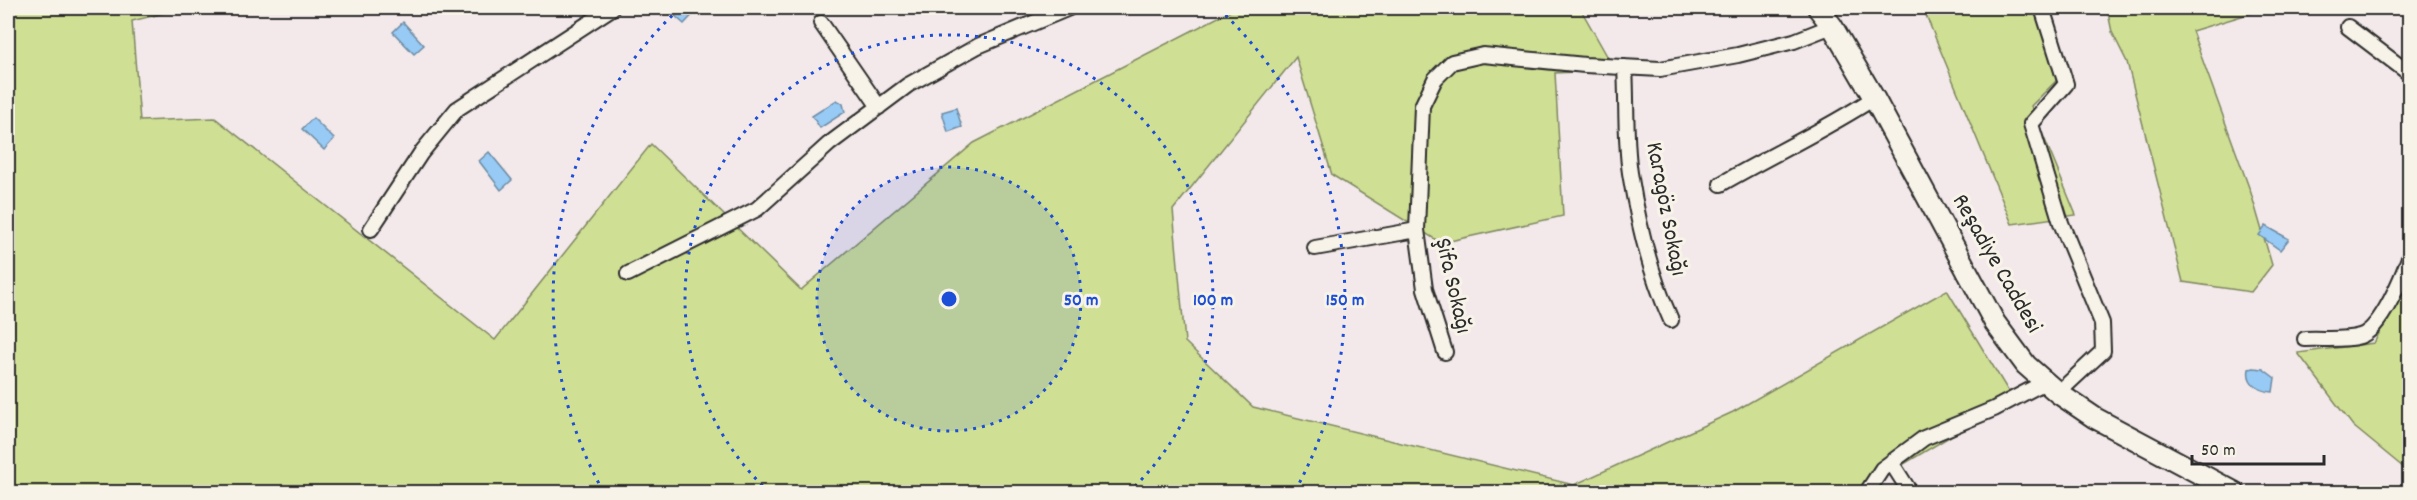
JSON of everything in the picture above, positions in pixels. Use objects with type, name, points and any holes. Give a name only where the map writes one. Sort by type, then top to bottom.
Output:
[{"type":"street","points":[[371,229],[422,153],[457,109],[612,8]]},
{"type":"street","points":[[628,274],[758,209],[829,144],[908,85],[978,46],[1069,8]]},
{"type":"street","name":"Reşadiye Caddesi","points":[[1818,8],[1832,26],[1874,98],[1995,323],[2021,358],[2051,388],[2095,418],[2234,492]]},
{"type":"street","points":[[1867,492],[1882,469],[1924,438],[2051,388],[2103,351],[2102,323],[2061,223],[2031,124],[2066,84],[2042,8]]},
{"type":"street","points":[[821,23],[879,107]]},
{"type":"street","name":"Şifa Sokağı","points":[[1445,352],[1425,289],[1416,230],[1422,106],[1435,80],[1452,62],[1483,55],[1660,69],[1738,55],[1794,41],[1832,26]]},
{"type":"street","points":[[2348,27],[2409,74]]},
{"type":"street","name":"Karagöz Sokağı","points":[[1625,67],[1630,172],[1641,230],[1658,291],[1671,320]]},
{"type":"street","points":[[1721,184],[1777,151],[1848,115],[1874,98]]},
{"type":"street","points":[[1315,248],[1416,230]]},
{"type":"street","points":[[2305,339],[2364,335],[2376,324],[2403,274],[2409,255]]},
{"type":"street","points":[[1891,462],[1910,492]]},
{"type":"green space","points":[[8,8],[184,8],[132,21],[140,121],[215,118],[495,340],[651,144],[801,290],[974,143],[1236,8],[1580,8],[1615,70],[1555,73],[1563,216],[1441,243],[1332,175],[1296,57],[1173,210],[1185,342],[1253,407],[1574,485],[1733,412],[1947,290],[2013,399],[1857,492],[8,492]]},
{"type":"green space","points":[[1923,8],[2042,8],[2061,76],[2031,106],[2076,215],[2012,224]]},
{"type":"green space","points":[[2107,8],[2268,8],[2192,31],[2251,193],[2272,265],[2251,292],[2183,282],[2127,62],[2112,32]]},
{"type":"green space","points":[[2409,275],[2409,472],[2353,426],[2298,353],[2374,343]]},
{"type":"water","points":[[683,8],[699,8],[684,24],[675,16]]},
{"type":"water","points":[[403,22],[424,45],[414,54],[393,32]]},
{"type":"water","points":[[837,100],[843,104],[845,112],[820,128],[812,116]]},
{"type":"water","points":[[956,108],[962,127],[948,132],[942,112]]},
{"type":"water","points":[[313,118],[334,139],[324,150],[302,129]]},
{"type":"water","points":[[489,152],[512,180],[501,190],[479,161]]},
{"type":"water","points":[[2266,226],[2289,239],[2280,250],[2259,235]]},
{"type":"water","points":[[2249,369],[2263,369],[2275,378],[2273,392],[2263,390],[2252,383]]}]
